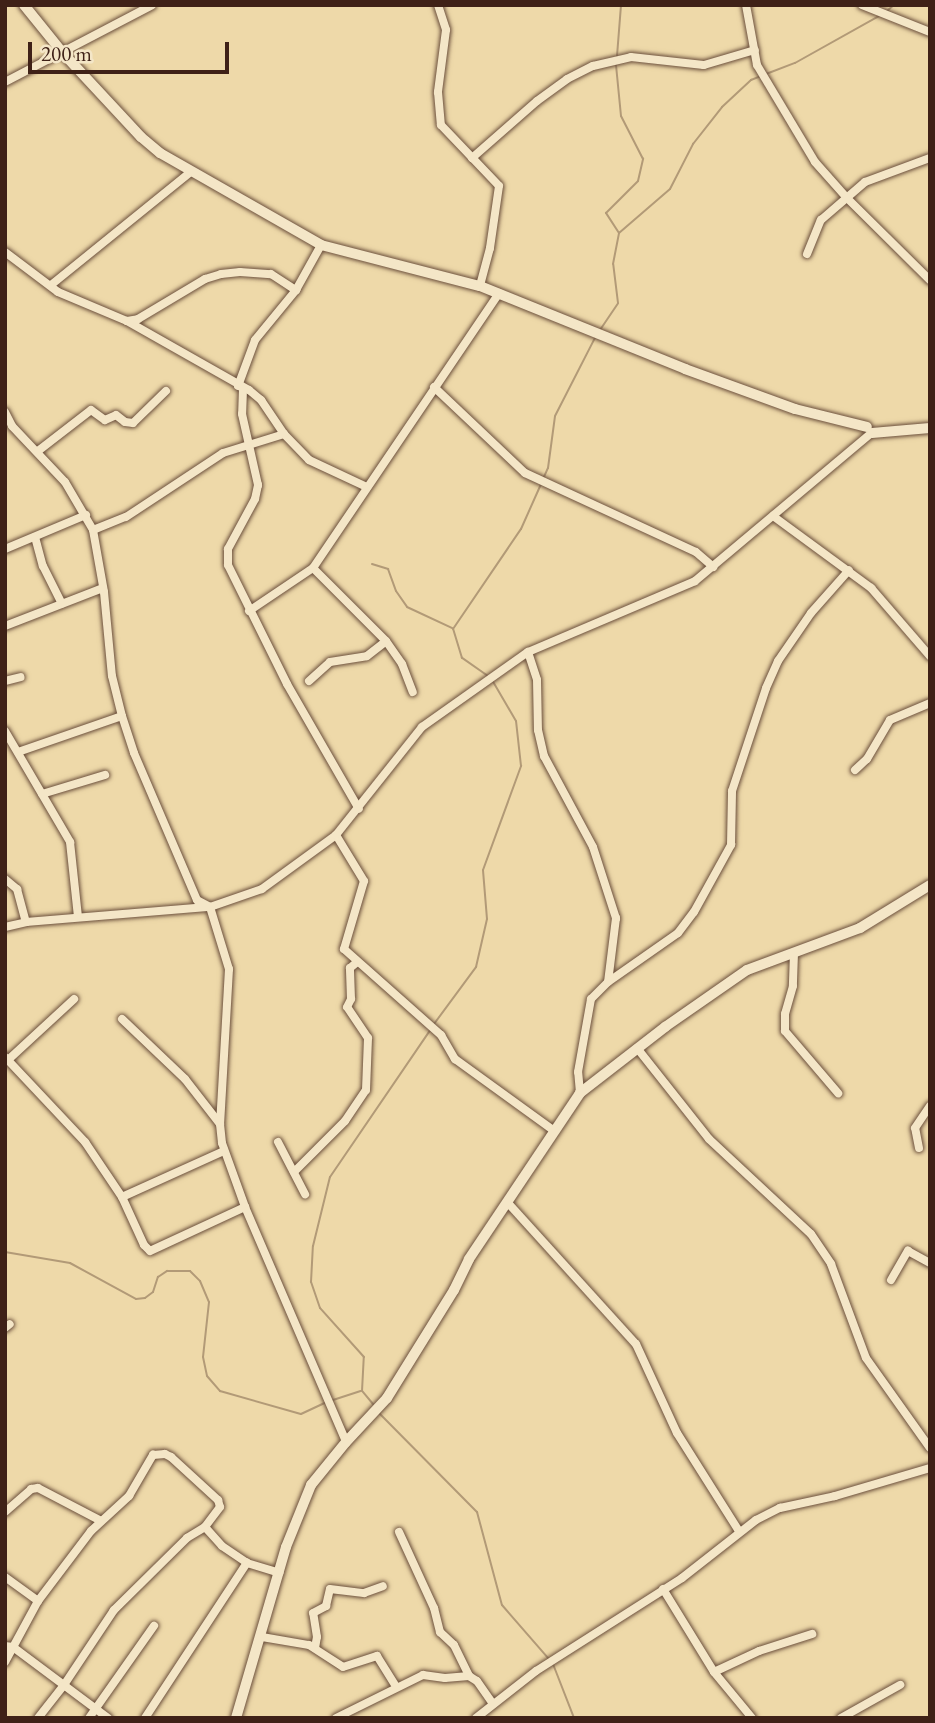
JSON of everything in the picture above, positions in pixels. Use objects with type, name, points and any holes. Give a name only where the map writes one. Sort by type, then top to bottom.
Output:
[{"type":"main road","points":[[236,1718],[262,1637],[286,1547],[311,1485],[345,1441],[364,1425],[387,1398],[448,1300],[469,1259],[580,1093],[637,1048],[747,970],[860,928],[930,885]]},
{"type":"street","points":[[24,5],[62,52],[141,137],[160,153],[321,245],[480,286],[610,340],[795,409],[868,432],[930,428]]},
{"type":"street","points":[[5,82],[152,5]]},
{"type":"street","points":[[438,5],[446,30],[438,92],[441,125],[494,179],[499,194],[480,286]]},
{"type":"street","points":[[746,5],[757,65],[815,162],[847,198],[930,280]]},
{"type":"street","points":[[862,5],[930,32]]},
{"type":"street","points":[[472,158],[537,101],[567,79],[593,66],[631,57],[704,65],[755,50]]},
{"type":"street","points":[[807,254],[821,220],[870,179],[896,173],[930,158]]},
{"type":"street","points":[[51,285],[192,171]]},
{"type":"street","points":[[321,245],[296,290],[255,340],[240,388],[242,414],[258,491],[226,555],[249,611],[287,684],[359,808]]},
{"type":"street","points":[[5,252],[74,300],[127,321],[182,355],[212,368],[261,400],[284,434],[309,460],[367,487]]},
{"type":"street","points":[[127,321],[138,319],[205,279],[221,274],[271,274],[296,290]]},
{"type":"street","points":[[249,611],[313,568],[499,293]]},
{"type":"street","points":[[434,387],[525,473],[548,486],[696,552],[713,567]]},
{"type":"street","points":[[38,451],[91,410],[105,420],[116,415],[125,422],[133,423],[166,391]]},
{"type":"street","points":[[5,412],[12,426],[65,482],[93,530],[103,588],[112,676],[122,716],[144,776],[197,900],[210,907],[230,980],[220,1124],[224,1151],[345,1441]]},
{"type":"street","points":[[5,928],[26,922],[210,907],[262,889],[336,835],[422,727],[528,652],[575,630],[672,593],[713,567],[868,432]]},
{"type":"street","points":[[93,530],[126,517],[223,453],[248,443],[284,434]]},
{"type":"street","points":[[5,549],[86,515]]},
{"type":"street","points":[[773,516],[871,588],[930,656]]},
{"type":"street","points":[[36,537],[43,566],[62,604]]},
{"type":"street","points":[[313,568],[386,641],[401,664],[413,692]]},
{"type":"street","points":[[580,1093],[578,1072],[590,1004],[608,982],[678,933],[694,912],[731,845],[732,791],[766,688],[778,661],[811,613],[849,570]]},
{"type":"street","points":[[5,626],[103,588]]},
{"type":"street","points":[[309,681],[322,666],[368,656],[386,641]]},
{"type":"street","points":[[528,652],[537,681],[538,730],[544,756],[593,847],[616,918],[608,982]]},
{"type":"street","points":[[5,681],[21,677]]},
{"type":"street","points":[[855,770],[867,759],[890,720],[930,703]]},
{"type":"street","points":[[18,752],[122,716]]},
{"type":"street","points":[[5,731],[70,842],[78,917]]},
{"type":"street","points":[[42,794],[105,775]]},
{"type":"street","points":[[336,835],[363,881],[344,949],[356,963],[440,1035],[455,1059],[553,1130]]},
{"type":"street","points":[[5,879],[17,889],[26,922]]},
{"type":"street","points":[[794,953],[793,986],[785,1014],[785,1031],[838,1093]]},
{"type":"street","points":[[293,1172],[345,1121],[366,1090],[368,1038],[347,1007],[351,999],[350,968],[356,963]]},
{"type":"street","points":[[74,999],[6,1059],[85,1142],[122,1197],[144,1245],[150,1251],[246,1207]]},
{"type":"street","points":[[122,1019],[185,1079],[220,1124]]},
{"type":"street","points":[[637,1048],[709,1139],[811,1234],[831,1264],[866,1358],[930,1448]]},
{"type":"street","points":[[919,1148],[915,1128],[930,1106]]},
{"type":"street","points":[[278,1142],[305,1194]]},
{"type":"street","points":[[122,1197],[224,1151]]},
{"type":"street","points":[[508,1203],[636,1344],[677,1433],[739,1531]]},
{"type":"street","points":[[891,1280],[908,1251],[930,1263]]},
{"type":"street","points":[[5,1662],[9,1646],[38,1601],[101,1521],[119,1507],[149,1459],[158,1453],[171,1458],[218,1500],[219,1507],[205,1527],[187,1538],[114,1610],[64,1685],[38,1718]]},
{"type":"street","points":[[476,1718],[536,1671],[663,1589],[739,1531],[780,1508],[835,1496],[930,1468]]},
{"type":"street","points":[[5,1512],[32,1489],[38,1488],[101,1521]]},
{"type":"street","points":[[205,1527],[222,1545],[247,1563],[279,1573]]},
{"type":"street","points":[[399,1532],[434,1608],[440,1632],[454,1645],[469,1676],[477,1681],[493,1704]]},
{"type":"street","points":[[145,1718],[247,1563]]},
{"type":"street","points":[[5,1577],[38,1601]]},
{"type":"street","points":[[315,1648],[317,1637],[313,1613],[326,1606],[330,1589],[364,1593],[383,1586]]},
{"type":"street","points":[[663,1589],[715,1672],[747,1716]]},
{"type":"street","points":[[89,1718],[154,1626]]},
{"type":"street","points":[[715,1672],[760,1651],[812,1633]]},
{"type":"street","points":[[262,1637],[315,1648],[343,1667],[377,1656],[396,1686]]},
{"type":"street","points":[[9,1646],[108,1718]]},
{"type":"street","points":[[336,1718],[396,1686],[423,1675],[445,1678],[469,1676]]},
{"type":"street","points":[[841,1718],[900,1685]]},
{"type":"waterway","points":[[617,56],[621,5]]},
{"type":"waterway","points":[[887,11],[894,5]]},
{"type":"waterway","points":[[766,74],[795,63],[879,16]]},
{"type":"waterway","points":[[600,330],[618,303],[613,264],[619,233],[606,213],[638,181],[643,159],[621,116],[616,65]]},
{"type":"waterway","points":[[619,233],[670,189],[693,144],[722,107],[751,80],[761,76]]},
{"type":"waterway","points":[[543,479],[548,468],[555,416],[595,338]]},
{"type":"waterway","points":[[488,676],[462,658],[453,629],[521,529],[541,484]]},
{"type":"waterway","points":[[372,564],[388,569],[396,591],[407,607],[452,628]]},
{"type":"waterway","points":[[434,1024],[476,967],[487,919],[483,870],[521,766],[516,721],[492,680]]},
{"type":"waterway","points":[[373,1404],[362,1391],[364,1357],[320,1308],[311,1282],[313,1246],[330,1177],[431,1029]]},
{"type":"waterway","points":[[5,1252],[70,1263],[136,1299],[145,1298],[153,1292],[158,1277],[167,1271],[190,1271],[200,1281],[209,1302],[203,1357],[207,1376],[220,1391],[301,1414],[325,1403]]},
{"type":"waterway","points":[[333,1400],[361,1391]]},
{"type":"waterway","points":[[378,1412],[477,1512],[502,1605],[549,1659]]},
{"type":"waterway","points":[[553,1664],[574,1718]]}]
